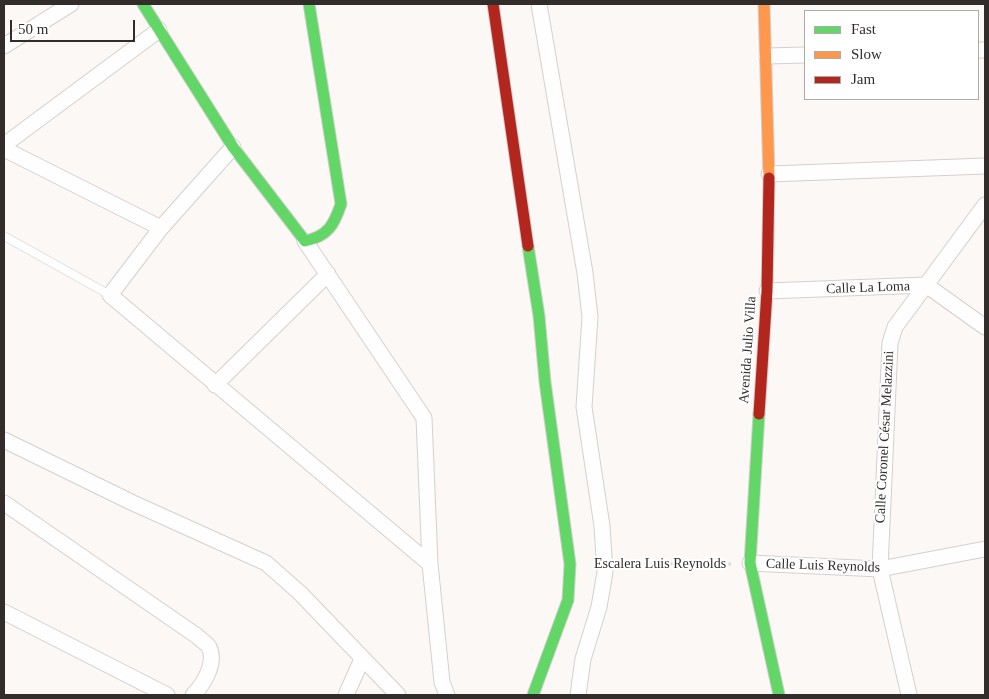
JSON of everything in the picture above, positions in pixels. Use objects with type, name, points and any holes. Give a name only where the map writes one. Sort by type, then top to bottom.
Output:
[{"type":"street","points":[[6,41],[71,4]]},
{"type":"street","points":[[143,4],[233,147],[328,274],[424,418],[430,564],[442,682],[447,695]]},
{"type":"street","points":[[304,240],[321,238],[333,226],[341,204],[309,4]]},
{"type":"street","points":[[493,4],[516,174],[539,316],[545,382],[570,564],[568,600],[533,695]]},
{"type":"street","points":[[539,4],[585,272],[590,317],[584,407],[602,526],[605,564],[599,607],[582,659],[578,695]]},
{"type":"street","name":"Avenida Julio Villa","points":[[764,4],[769,174],[767,292],[750,564],[779,695]]},
{"type":"street","points":[[159,30],[4,147],[161,228]]},
{"type":"street","points":[[767,56],[804,55]]},
{"type":"street","points":[[233,147],[161,228],[110,295],[215,385],[316,466],[430,564]]},
{"type":"street","points":[[769,174],[985,166]]},
{"type":"street","name":"Calle Coronel César Melazzini","points":[[909,695],[880,569],[890,343],[895,327],[985,205]]},
{"type":"street","points":[[215,385],[328,274]]},
{"type":"street","name":"Calle La Loma","points":[[767,292],[926,285],[985,327]]},
{"type":"street","points":[[4,440],[133,503],[266,563],[300,593],[398,695]]},
{"type":"street","points":[[4,503],[196,636],[209,648],[211,662],[203,684],[193,695]]},
{"type":"street","name":"Calle Luis Reynolds","points":[[750,564],[880,569],[985,549]]},
{"type":"street","points":[[4,612],[167,695]]},
{"type":"street","points":[[346,695],[362,658]]},
{"type":"lane","points":[[4,236],[110,295]]},
{"type":"path","name":"Escalera Luis Reynolds","points":[[605,564],[750,564]]},
{"type":"traffic: fast","points":[[143,4],[233,147],[305,241],[325,233],[333,224],[341,204],[309,4]]},
{"type":"traffic: fast","points":[[528,246],[539,316],[545,382],[570,564],[568,600],[533,695]]},
{"type":"traffic: fast","points":[[759,414],[750,563],[779,695]]},
{"type":"traffic: slow","points":[[764,4],[769,178]]},
{"type":"traffic: jam","points":[[493,4],[528,246]]},
{"type":"traffic: jam","points":[[759,414],[767,291],[769,178]]}]
